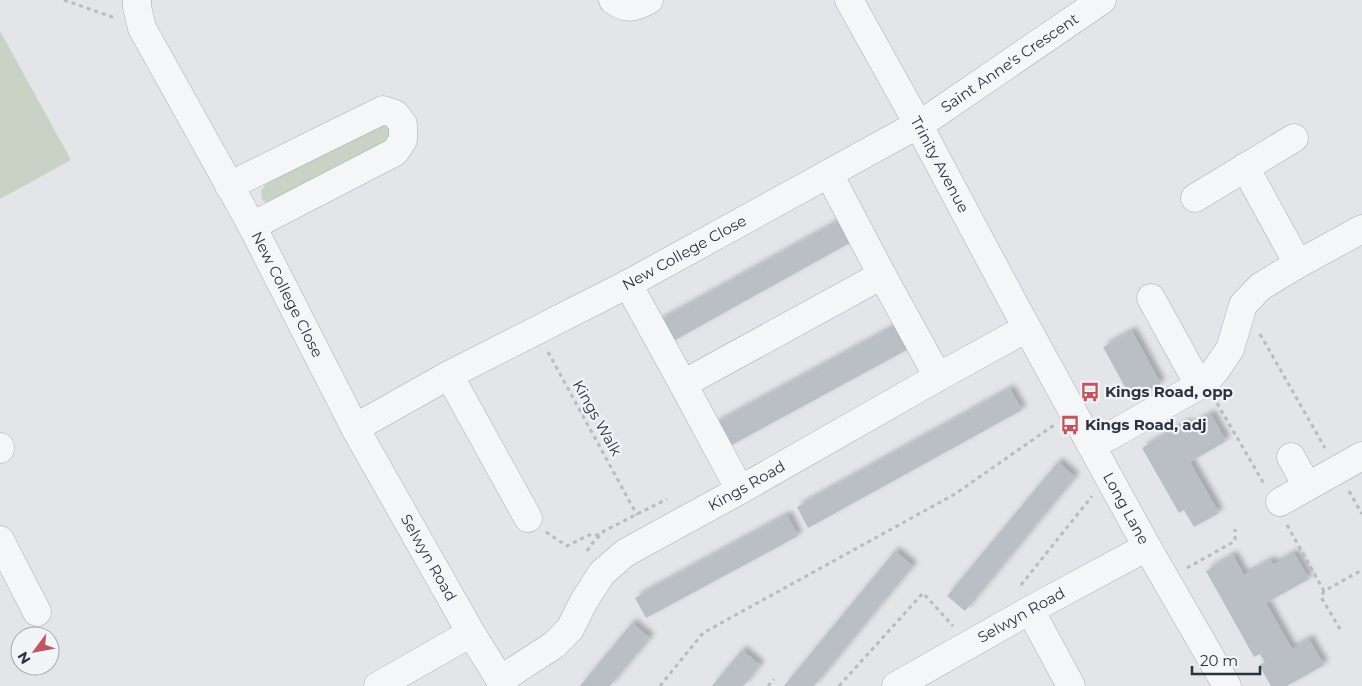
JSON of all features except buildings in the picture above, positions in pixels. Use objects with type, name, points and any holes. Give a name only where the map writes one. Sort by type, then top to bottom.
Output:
[{"type":"street","name":"New College Close","points":[[137,0],[142,28],[252,226],[355,428],[449,375],[537,332],[628,284],[918,124]]},
{"type":"street","points":[[613,0],[621,6],[635,7],[649,0]]},
{"type":"street","name":"Trinity Avenue","points":[[849,0],[1028,328]]},
{"type":"street","name":"Saint Anne's Crescent","points":[[918,124],[1102,0]]},
{"type":"street","name":"New College Close","points":[[229,186],[383,110],[395,114],[403,124],[403,140],[395,152],[252,226]]},
{"type":"street","points":[[1195,198],[1294,138]]},
{"type":"street","points":[[1245,167],[1298,264]]},
{"type":"street","points":[[829,174],[938,377]]},
{"type":"street","points":[[1092,444],[1108,437],[1202,384],[1215,371],[1230,349],[1243,305],[1260,287],[1362,229]]},
{"type":"street","points":[[683,384],[882,274]]},
{"type":"street","points":[[628,284],[740,490]]},
{"type":"street","points":[[1151,298],[1202,384]]},
{"type":"street","name":"Kings Road","points":[[502,683],[554,645],[570,629],[584,601],[602,573],[625,553],[1028,328]]},
{"type":"street","name":"Long Lane","points":[[1028,328],[1148,547],[1227,686]]},
{"type":"street","points":[[449,375],[528,518]]},
{"type":"street","name":"Selwyn Road","points":[[355,428],[471,633],[502,683]]},
{"type":"street","points":[[1280,502],[1362,456]]},
{"type":"street","points":[[1291,458],[1308,486]]},
{"type":"street","points":[[0,540],[38,612]]},
{"type":"street","name":"Selwyn Road","points":[[896,686],[1024,600],[1148,547]]},
{"type":"street","points":[[1024,600],[1071,686]]},
{"type":"street","points":[[378,686],[471,633]]},
{"type":"path","points":[[64,0],[142,28]]},
{"type":"path","points":[[1243,305],[1337,470]]},
{"type":"path","name":"Kings Walk","points":[[537,332],[637,515]]},
{"type":"path","points":[[1202,384],[1270,494],[1280,502],[1282,517],[1324,591]]},
{"type":"path","points":[[660,686],[703,633],[954,494],[1075,413]]},
{"type":"path","points":[[1024,600],[1095,491]]},
{"type":"path","points":[[528,518],[567,546],[589,535],[600,535]]},
{"type":"path","points":[[1166,579],[1235,540],[1235,529]]},
{"type":"path","points":[[1340,629],[1321,596],[1324,591],[1362,570]]},
{"type":"path","points":[[839,686],[922,593],[955,627]]},
{"type":"path","points":[[768,686],[774,679]]},
{"type":"shaded area","points":[[0,31],[71,160],[0,199]]},
{"type":"shaded area","points":[[382,121],[388,122],[392,138],[272,203],[266,203],[262,199],[261,191],[266,184]]},
{"type":"place","name":"Kings Road, opp","points":[[1090,392]]},
{"type":"place","name":"Kings Road, adj","points":[[1070,425]]}]
